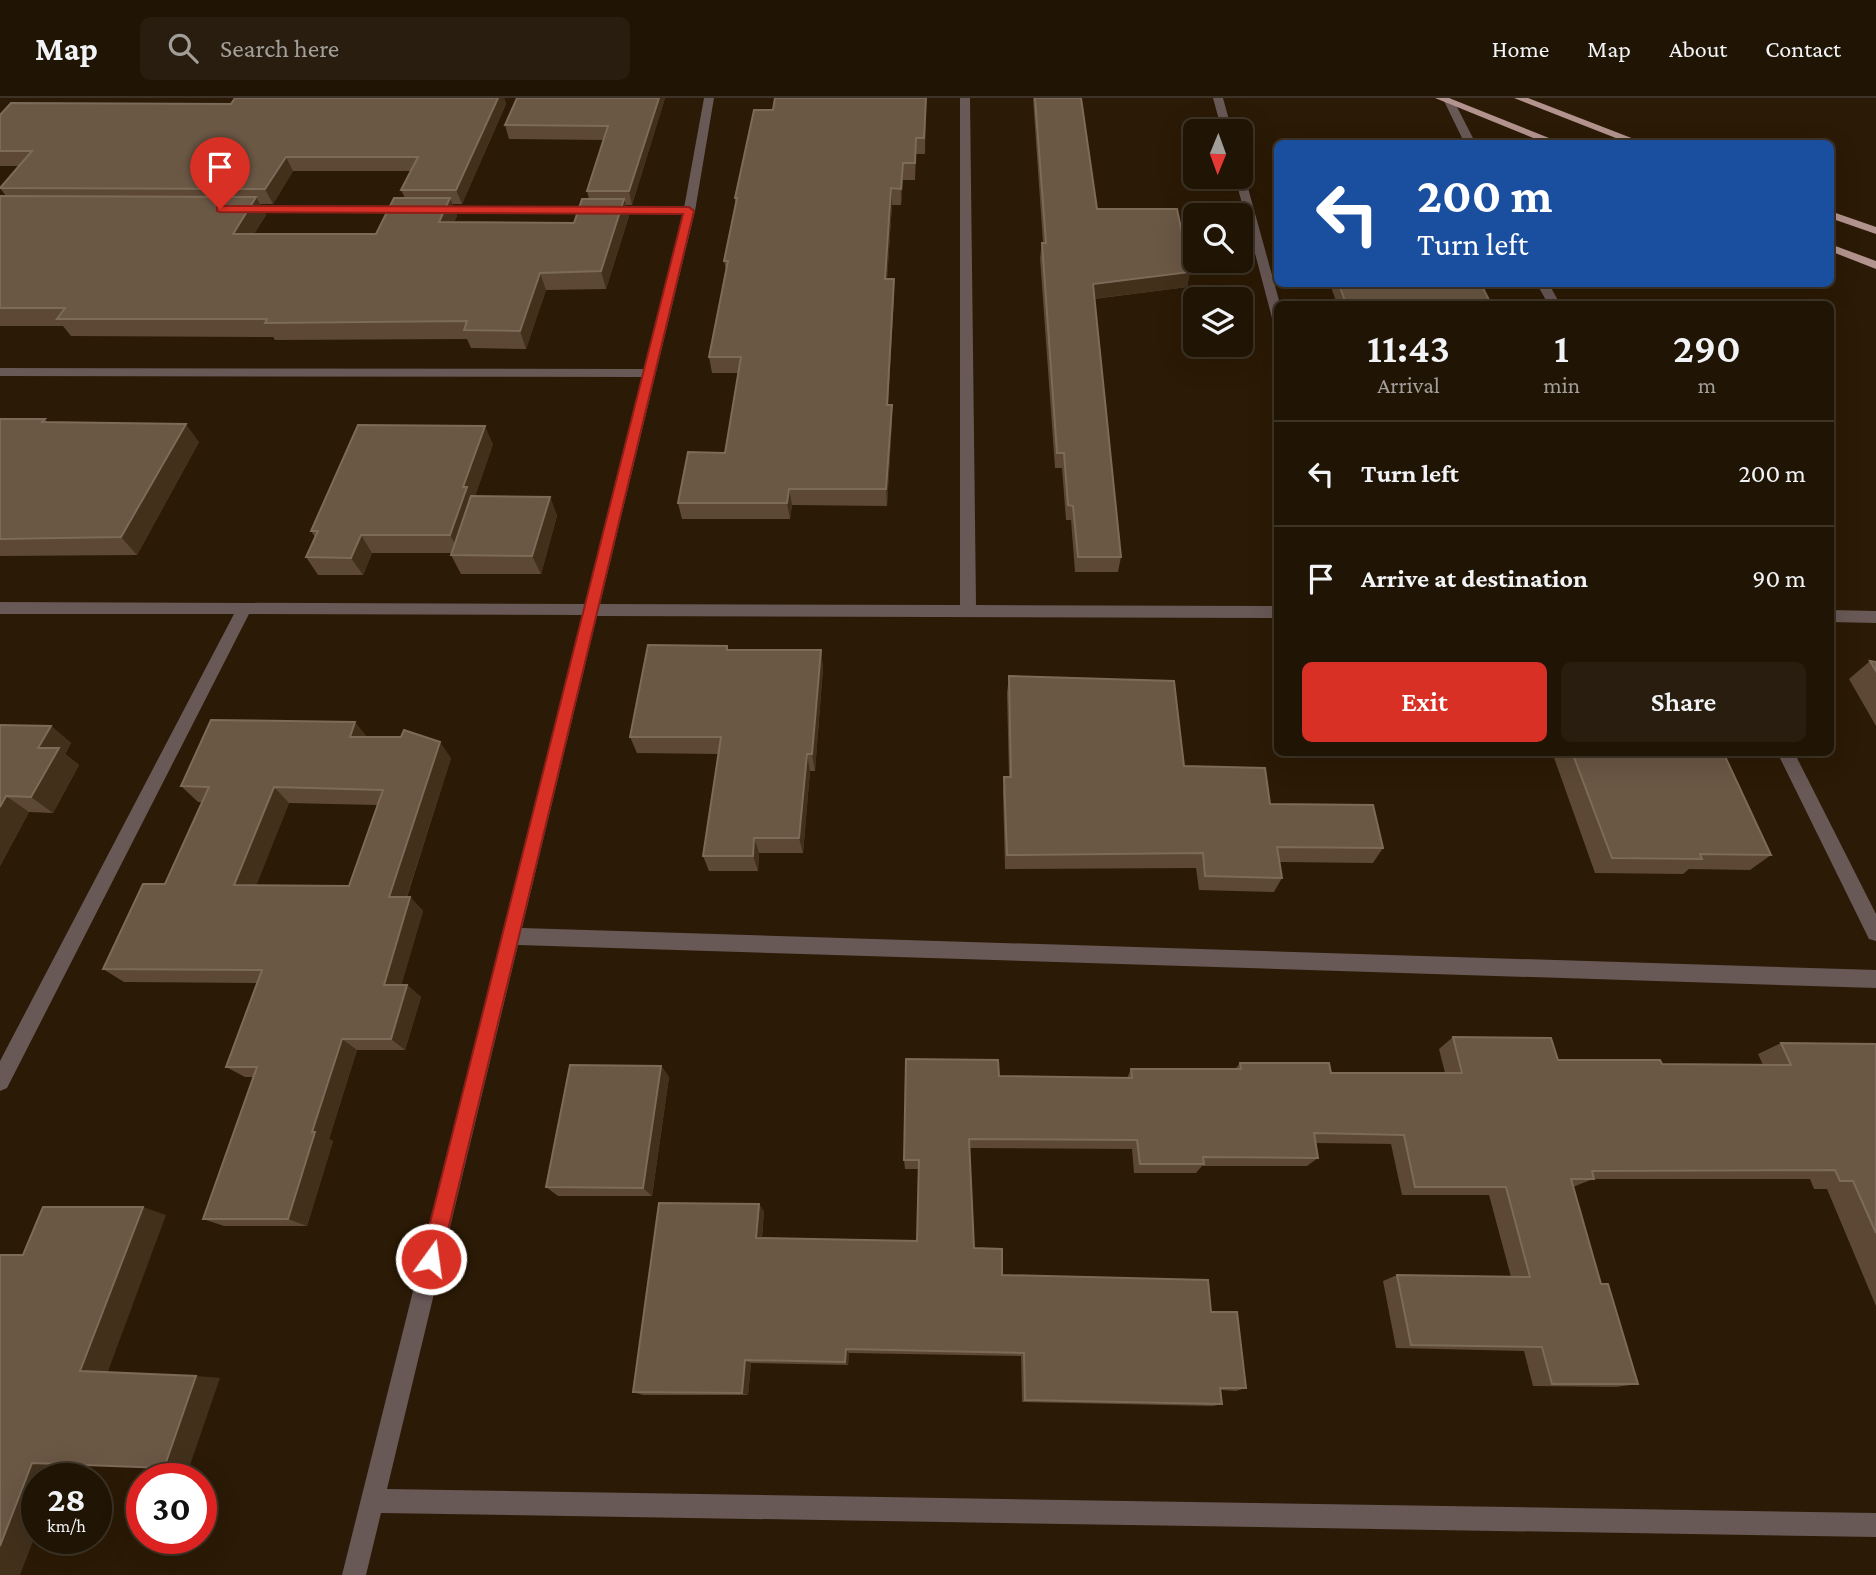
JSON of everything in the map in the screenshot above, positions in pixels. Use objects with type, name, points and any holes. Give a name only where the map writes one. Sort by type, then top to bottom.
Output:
[{"type":"main road","points":[[1519,98],[1631,140]]},
{"type":"main road","points":[[1445,100],[1549,140]]},
{"type":"main road","points":[[1834,215],[1876,231]]},
{"type":"main road","points":[[1834,249],[1876,265]]},
{"type":"street","points":[[354,1575],[647,373],[689,211],[709,98]]},
{"type":"street","points":[[965,98],[968,611]]},
{"type":"street","points":[[1218,98],[1224,119]]},
{"type":"street","points":[[1445,100],[1469,140]]},
{"type":"street","points":[[1243,189],[1274,303]]},
{"type":"street","points":[[234,209],[689,211]]},
{"type":"street","points":[[0,372],[647,373]]},
{"type":"street","points":[[0,608],[1274,612]]},
{"type":"street","points":[[0,1082],[244,609]]},
{"type":"street","points":[[1834,616],[1876,617]]},
{"type":"street","points":[[1787,756],[1876,933]]},
{"type":"street","points":[[510,936],[1876,979]]},
{"type":"street","points":[[372,1501],[1876,1525]]},
{"type":"building","points":[[235,98],[498,98],[456,190],[401,190],[418,157],[286,157],[265,189],[0,188],[32,151],[0,151],[0,115],[11,103],[231,104]]},
{"type":"building","points":[[517,98],[659,98],[629,191],[587,191],[608,126],[505,125]]},
{"type":"building","points":[[775,98],[926,98],[924,138],[916,138],[915,163],[903,163],[901,189],[891,188],[885,279],[894,279],[887,405],[892,405],[886,489],[789,489],[787,503],[678,503],[688,452],[725,453],[741,357],[709,357],[728,261],[724,261],[735,198],[754,110],[773,110]]},
{"type":"building","points":[[1035,98],[1081,98],[1097,209],[1177,209],[1183,238],[1183,273],[1093,284],[1121,557],[1078,557],[1073,506],[1068,505],[1064,453],[1057,453],[1042,243],[1046,243]]},
{"type":"building","points":[[0,196],[256,197],[233,234],[376,234],[394,198],[450,198],[439,222],[574,223],[582,199],[624,199],[601,271],[540,273],[520,331],[464,330],[467,321],[265,323],[267,319],[57,319],[65,308],[0,308]]},
{"type":"building","points":[[1340,287],[1482,287],[1490,301],[1345,301]]},
{"type":"building","points":[[0,419],[186,424],[121,537],[0,539]]},
{"type":"building","points":[[358,425],[485,426],[463,487],[467,487],[450,535],[361,535],[351,558],[306,557],[318,531],[311,531]]},
{"type":"building","points":[[471,496],[550,497],[532,556],[451,555]]},
{"type":"building","points":[[648,645],[727,646],[727,650],[821,650],[812,754],[807,754],[799,838],[754,838],[753,856],[703,856],[721,737],[630,737]]},
{"type":"building","points":[[1009,676],[1174,681],[1184,766],[1265,768],[1270,804],[1373,805],[1383,848],[1277,847],[1282,878],[1205,876],[1203,853],[1007,855],[1004,777],[1011,777]]},
{"type":"building","points":[[211,720],[355,722],[350,737],[401,737],[404,730],[440,742],[389,897],[410,897],[384,985],[407,985],[391,1039],[342,1039],[288,1219],[203,1219],[257,1067],[226,1067],[262,970],[103,969],[143,884],[165,884],[209,787],[181,786]],"holes":[[[274,787],[383,790],[349,886],[234,885]]]},
{"type":"building","points":[[0,725],[51,726],[38,748],[59,748],[31,797],[6,796],[0,807]]},
{"type":"building","points":[[1574,756],[1725,756],[1771,855],[1700,854],[1702,859],[1612,858]]},
{"type":"building","points":[[1453,1037],[1551,1038],[1558,1060],[1660,1060],[1662,1064],[1791,1065],[1781,1043],[1876,1044],[1876,1233],[1853,1181],[1840,1181],[1835,1170],[1592,1171],[1594,1179],[1571,1179],[1601,1284],[1608,1284],[1638,1384],[1552,1384],[1542,1347],[1411,1345],[1397,1275],[1530,1277],[1506,1187],[1415,1187],[1404,1135],[1314,1133],[1318,1158],[1203,1157],[1204,1164],[1140,1164],[1137,1140],[969,1139],[974,1248],[1002,1249],[1002,1275],[1208,1280],[1211,1312],[1237,1312],[1246,1388],[1220,1388],[1222,1404],[1025,1400],[1024,1353],[846,1349],[845,1362],[745,1360],[742,1393],[633,1392],[659,1203],[759,1204],[756,1238],[917,1241],[919,1160],[904,1160],[906,1059],[998,1060],[999,1076],[1132,1078],[1131,1069],[1241,1069],[1240,1063],[1329,1063],[1331,1073],[1462,1073]]},
{"type":"building","points":[[570,1065],[661,1066],[643,1188],[546,1187]]},
{"type":"building","points":[[43,1207],[143,1207],[80,1371],[196,1376],[166,1463],[126,1463],[126,1467],[112,1466],[112,1463],[21,1463],[21,1492],[0,1546],[0,1255],[23,1255]]},
{"type":"route","points":[[220,209],[689,211],[640,400],[431,1259]]}]
